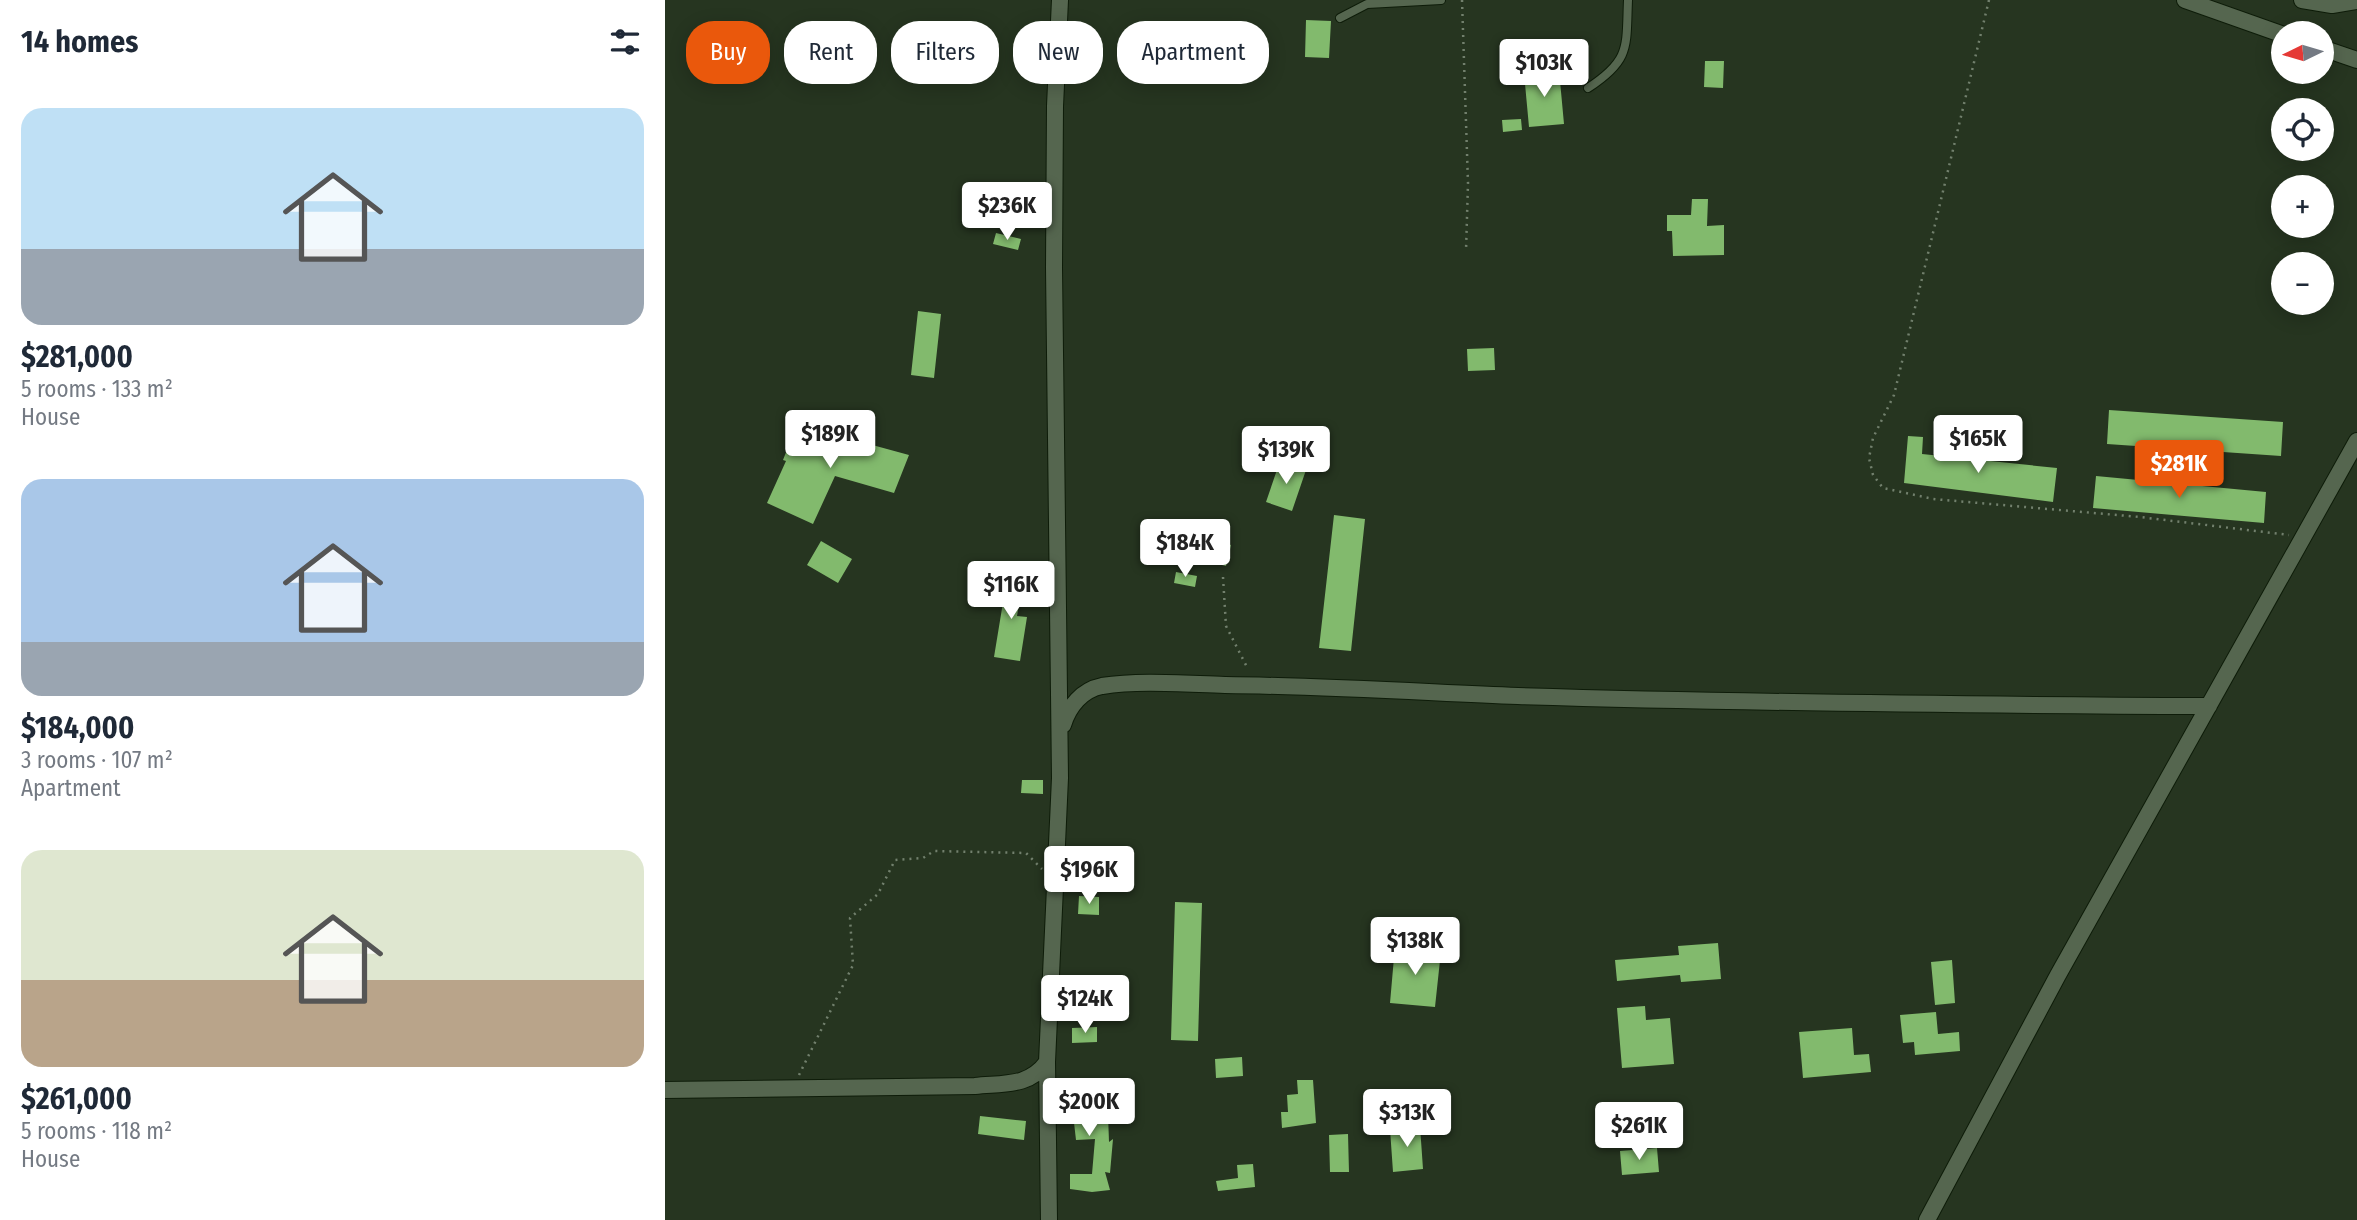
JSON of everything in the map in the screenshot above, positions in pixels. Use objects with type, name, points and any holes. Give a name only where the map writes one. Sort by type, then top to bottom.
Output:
[{"type":"street","points":[[1049,1220],[1047,1062],[1061,730],[1053,268],[1055,106],[1060,0]]},
{"type":"street","points":[[2185,0],[2271,30]]},
{"type":"street","points":[[2302,0],[2332,5],[2357,1]]},
{"type":"street","points":[[2335,52],[2357,60]]},
{"type":"street","points":[[1927,1220],[2058,975],[2357,441]]},
{"type":"street","points":[[1061,730],[1077,699],[1088,690],[1103,686],[1255,685],[1669,699],[2209,706]]},
{"type":"street","points":[[665,1090],[975,1086],[1019,1082],[1037,1076],[1047,1062]]},
{"type":"lane","points":[[1339,19],[1367,4],[1441,0]]},
{"type":"lane","points":[[1588,88],[1620,62],[1626,44],[1629,0]]},
{"type":"path","points":[[1462,0],[1468,183],[1467,251]]},
{"type":"path","points":[[1989,0],[1895,395],[1873,439],[1869,458],[1873,475],[1883,488],[1933,499],[2140,517],[2303,537]]},
{"type":"path","points":[[1223,578],[1226,626],[1255,685]]},
{"type":"path","points":[[792,1089],[853,965],[850,918],[878,894],[895,860],[923,858],[934,851],[1026,853],[1056,883]]},
{"type":"building","points":[[1306,20],[1331,21],[1329,58],[1305,57]]},
{"type":"building","points":[[1705,61],[1724,61],[1723,88],[1704,87]]},
{"type":"building","points":[[1559,70],[1564,124],[1529,127],[1524,73]]},
{"type":"building","points":[[1521,119],[1522,130],[1503,132],[1502,120]]},
{"type":"building","points":[[1692,199],[1708,199],[1707,226],[1724,225],[1724,255],[1673,256],[1672,231],[1667,231],[1667,215],[1691,215]]},
{"type":"building","points":[[996,233],[1021,239],[1018,250],[993,244]]},
{"type":"building","points":[[918,311],[941,314],[934,378],[911,375]]},
{"type":"building","points":[[1494,348],[1495,370],[1468,371],[1467,349]]},
{"type":"building","points":[[2109,410],[2283,422],[2281,456],[2107,444]]},
{"type":"building","points":[[798,422],[863,447],[865,443],[909,455],[894,493],[835,476],[813,524],[767,503],[786,461],[783,460]]},
{"type":"building","points":[[1908,436],[1923,437],[1922,454],[2057,468],[2053,502],[1904,483]]},
{"type":"building","points":[[1280,461],[1306,470],[1292,511],[1266,502]]},
{"type":"building","points":[[2096,476],[2266,492],[2264,523],[2093,508]]},
{"type":"building","points":[[1334,515],[1365,519],[1351,651],[1319,648]]},
{"type":"building","points":[[821,541],[852,559],[838,583],[807,565]]},
{"type":"building","points":[[1215,541],[1231,545],[1226,566],[1210,562]]},
{"type":"building","points":[[1008,572],[1024,574],[1017,616],[1027,617],[1020,661],[994,657]]},
{"type":"building","points":[[1176,572],[1197,576],[1195,587],[1174,583]]},
{"type":"building","points":[[1022,780],[1043,780],[1043,794],[1021,793]]},
{"type":"building","points":[[1079,896],[1099,897],[1099,915],[1078,914]]},
{"type":"building","points":[[1175,902],[1202,903],[1198,1041],[1171,1040]]},
{"type":"building","points":[[1718,943],[1721,979],[1681,982],[1680,975],[1617,981],[1615,960],[1679,955],[1678,946]]},
{"type":"building","points":[[1395,946],[1441,951],[1435,1007],[1390,1003]]},
{"type":"building","points":[[1952,960],[1955,1003],[1935,1005],[1931,962]]},
{"type":"building","points":[[1645,1006],[1646,1020],[1670,1018],[1674,1064],[1622,1068],[1617,1008]]},
{"type":"building","points":[[1936,1012],[1938,1034],[1959,1032],[1960,1051],[1915,1055],[1914,1042],[1903,1043],[1900,1015]]},
{"type":"building","points":[[1097,1027],[1097,1042],[1072,1043],[1072,1028]]},
{"type":"building","points":[[1852,1028],[1854,1055],[1869,1054],[1871,1072],[1803,1078],[1799,1032]]},
{"type":"building","points":[[1242,1057],[1243,1076],[1216,1078],[1215,1059]]},
{"type":"building","points":[[1297,1080],[1313,1080],[1316,1123],[1282,1128],[1281,1112],[1288,1112],[1287,1095],[1298,1094]]},
{"type":"building","points":[[1064,1081],[1079,1081],[1080,1101],[1097,1100],[1098,1114],[1108,1114],[1109,1142],[1113,1139],[1110,1173],[1105,1172],[1110,1190],[1092,1192],[1070,1189],[1070,1174],[1092,1174],[1095,1139],[1076,1140],[1073,1114],[1059,1115],[1058,1102],[1065,1102]]},
{"type":"building","points":[[980,1116],[1026,1121],[1024,1140],[978,1134]]},
{"type":"building","points":[[1420,1126],[1423,1169],[1393,1172],[1390,1129]]},
{"type":"building","points":[[1348,1134],[1349,1172],[1330,1172],[1329,1135]]},
{"type":"building","points":[[1657,1148],[1659,1172],[1622,1175],[1620,1151]]},
{"type":"building","points":[[1253,1164],[1255,1187],[1218,1191],[1216,1181],[1238,1178],[1237,1165]]}]
